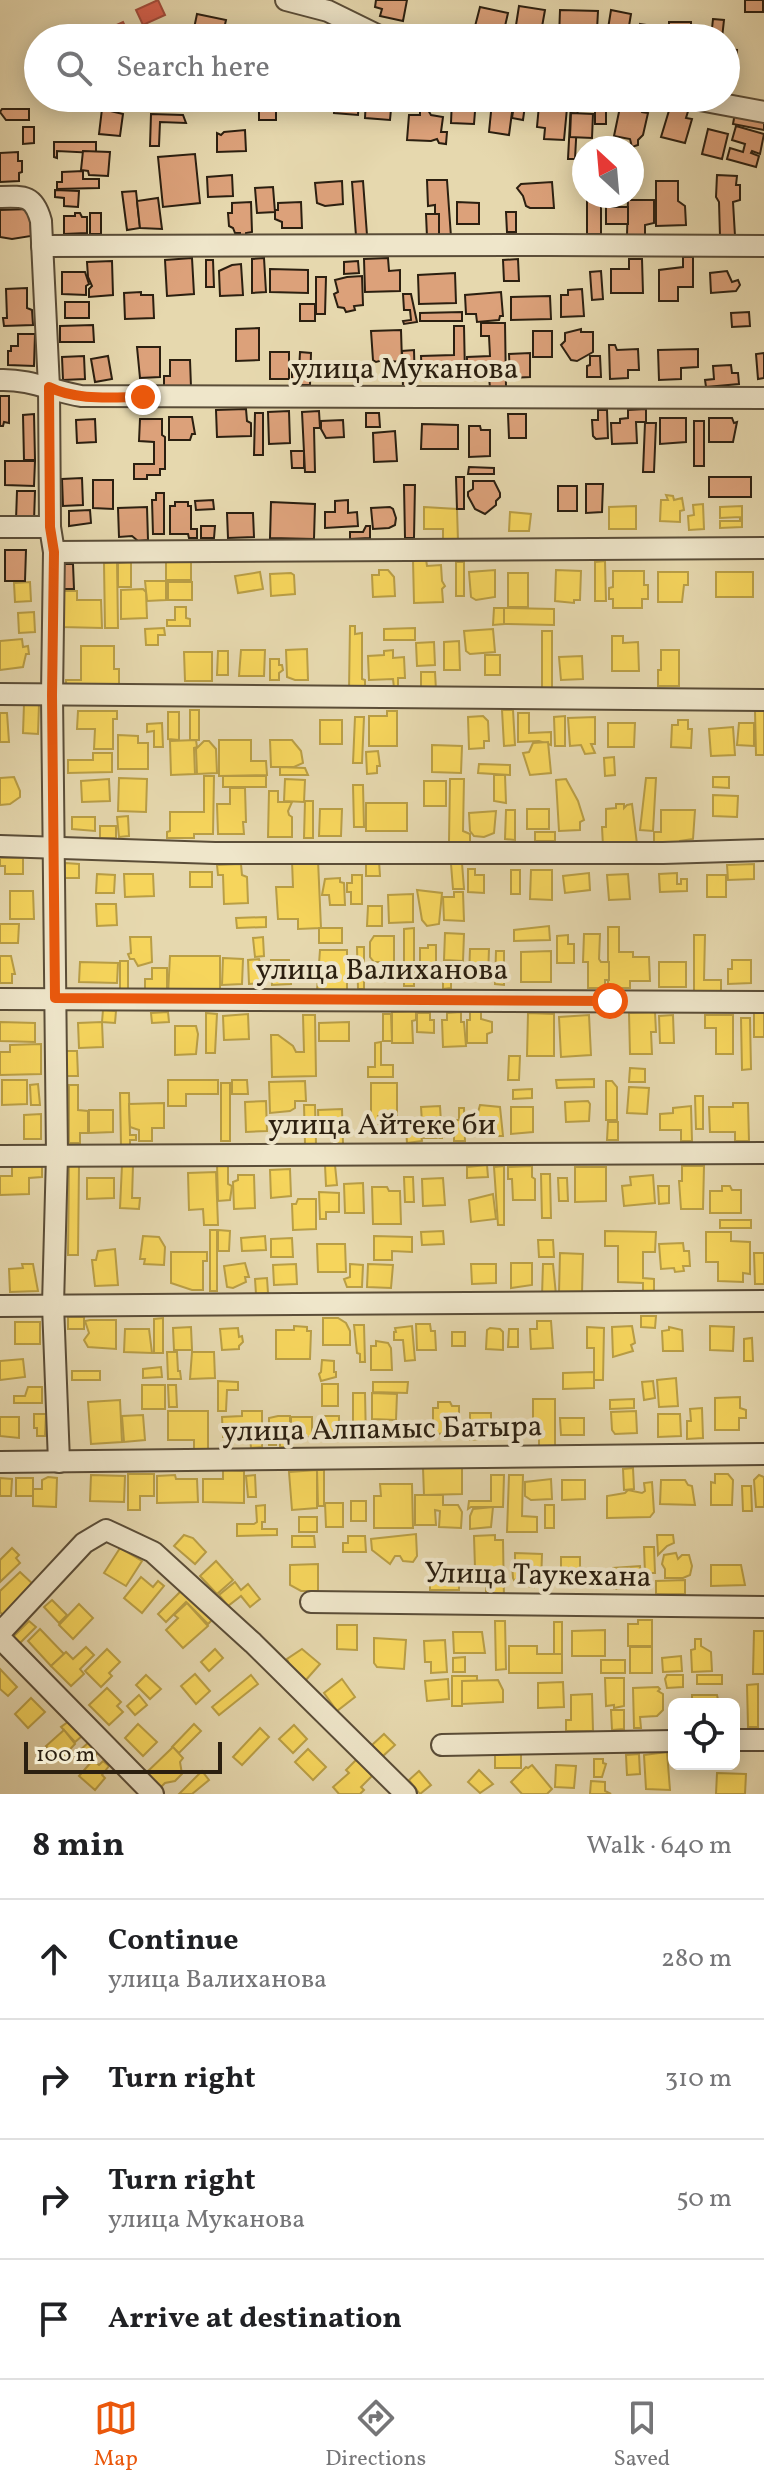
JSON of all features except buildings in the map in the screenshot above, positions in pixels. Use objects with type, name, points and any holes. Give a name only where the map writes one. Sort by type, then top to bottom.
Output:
[{"type":"street","points":[[286,0],[328,6],[359,24]]},
{"type":"street","points":[[740,108],[764,112]]},
{"type":"street","points":[[0,197],[24,196],[32,201],[41,221],[49,387],[50,527],[54,552],[52,695],[57,1155],[53,1305],[59,1462]]},
{"type":"street","points":[[42,246],[764,246]]},
{"type":"street","name":"улица Муканова","points":[[0,380],[20,379],[60,393],[81,396],[764,398]]},
{"type":"street","points":[[0,527],[50,527]]},
{"type":"street","points":[[54,552],[764,548]]},
{"type":"street","points":[[0,694],[764,700]]},
{"type":"street","points":[[0,846],[215,853],[663,853],[764,850]]},
{"type":"street","name":"улица Валиханова","points":[[0,999],[764,1002]]},
{"type":"street","name":"улица Айтеке би","points":[[0,1156],[764,1153]]},
{"type":"street","points":[[0,1306],[764,1301]]},
{"type":"street","name":"улица Алпамыс Батыра","points":[[0,1462],[764,1454]]},
{"type":"street","points":[[153,1794],[0,1636],[84,1543],[106,1530],[153,1552],[253,1643],[406,1794]]},
{"type":"street","name":"Улица Таукехана","points":[[311,1602],[764,1607]]},
{"type":"street","points":[[740,1740],[764,1740]]},
{"type":"street","points":[[442,1745],[668,1741]]},
{"type":"route","points":[[143,397],[81,396],[60,393],[49,387],[50,527],[54,552],[55,998],[610,1001]]}]
